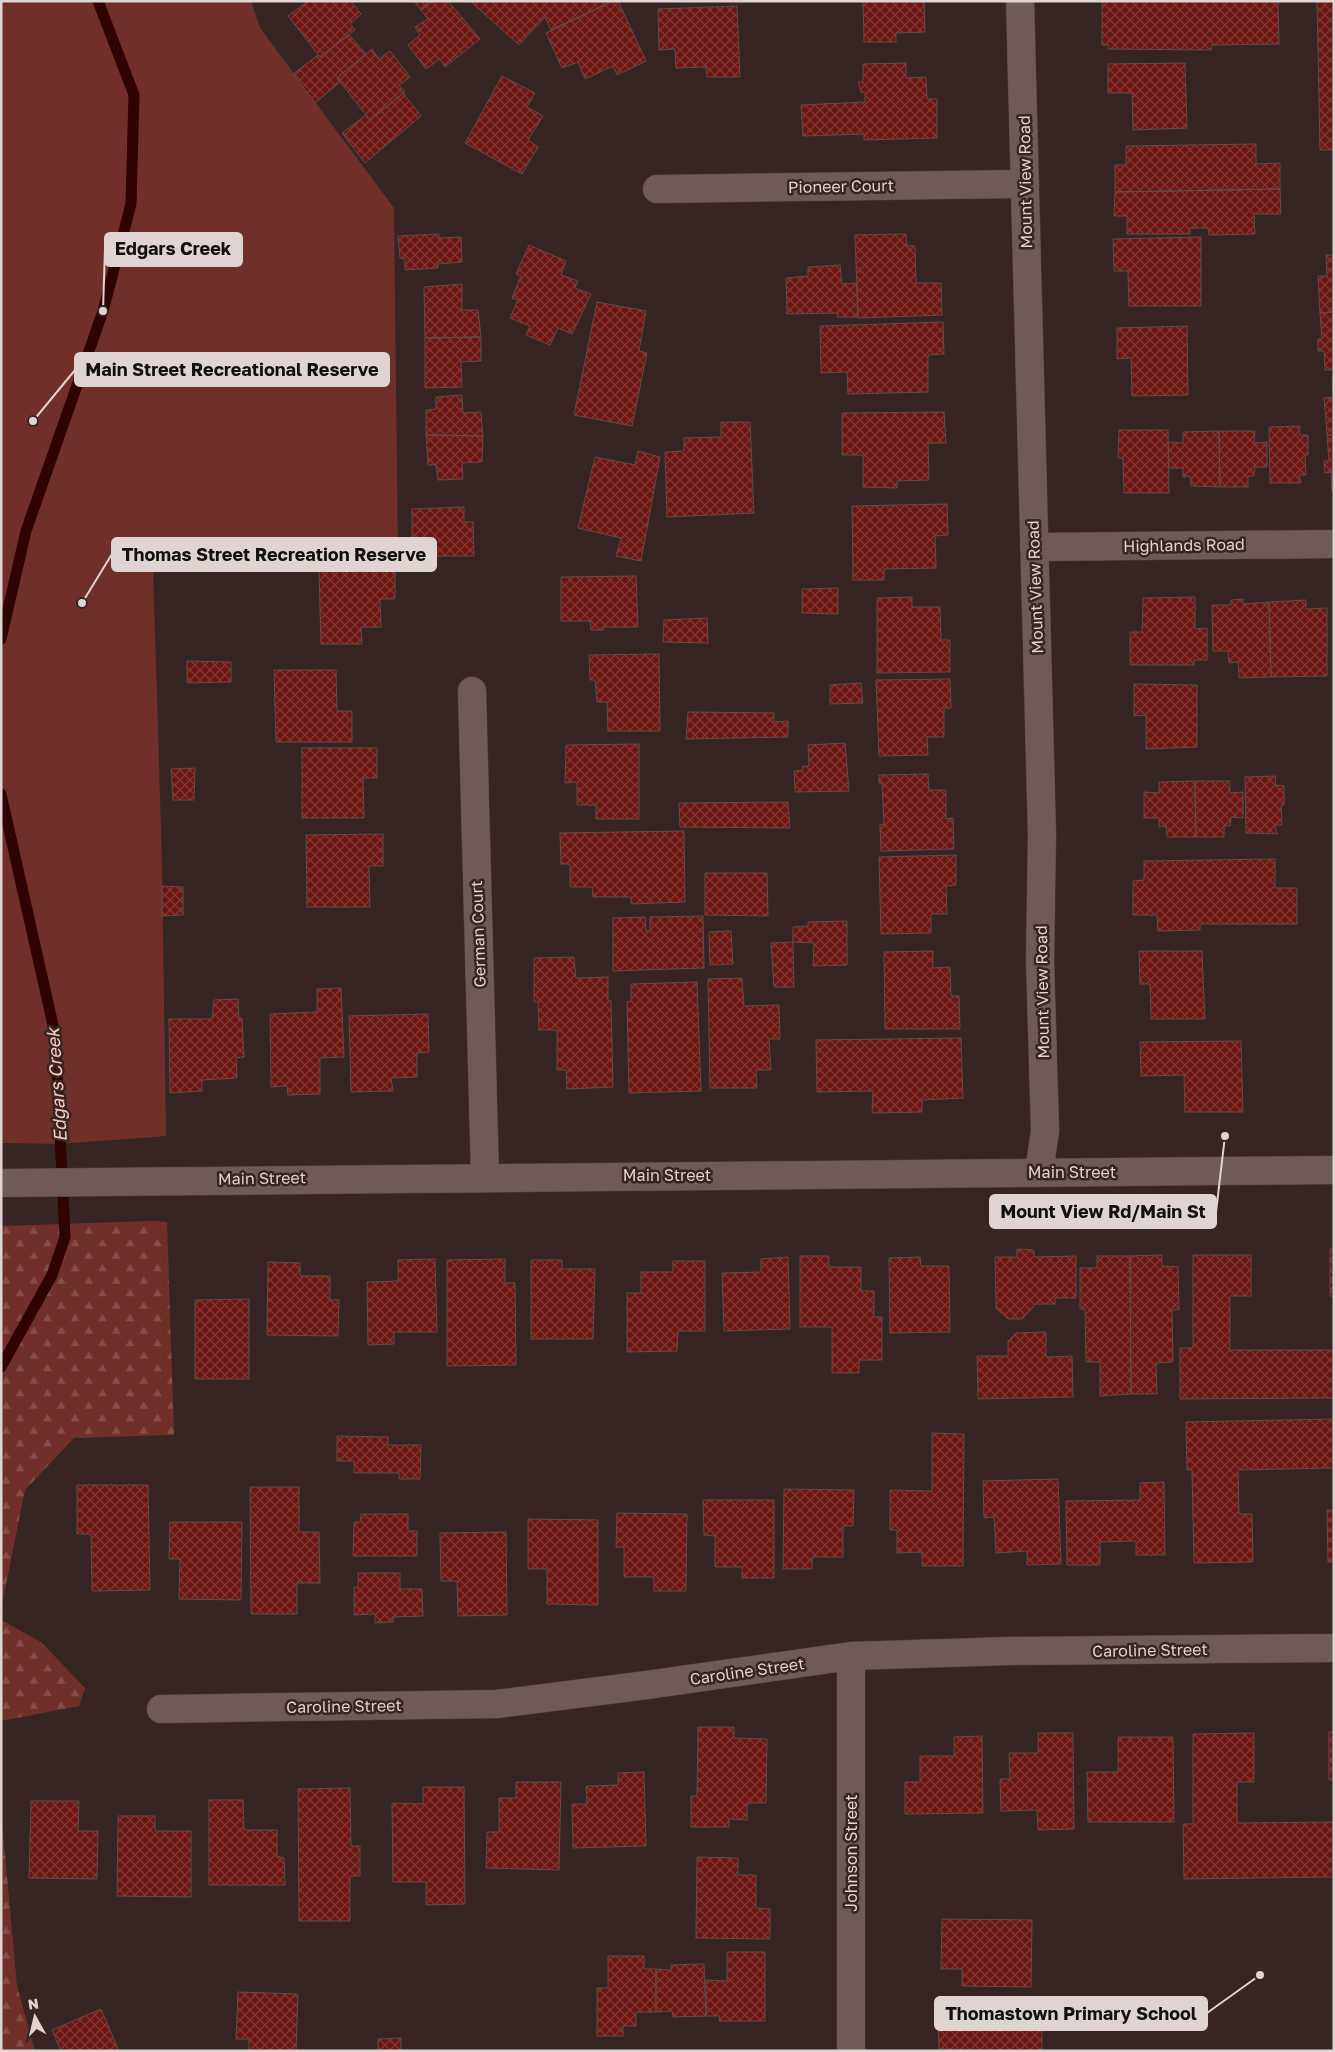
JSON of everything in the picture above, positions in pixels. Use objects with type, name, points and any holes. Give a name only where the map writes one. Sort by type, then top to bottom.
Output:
[{"type":"street","name":"Mount View Road","points":[[1020,1],[1042,835],[1040,960],[1046,1131],[1039,1172]]},
{"type":"street","name":"Pioneer Court","points":[[657,189],[1025,184]]},
{"type":"street","name":"Highlands Road","points":[[1034,547],[1334,544]]},
{"type":"street","name":"German Court","points":[[472,691],[485,1176]]},
{"type":"street","name":"Main Street","points":[[6,1182],[485,1176],[1334,1170]]},
{"type":"street","name":"Caroline Street","points":[[160,1708],[497,1704],[851,1656],[1010,1651],[1334,1648]]},
{"type":"street","name":"Johnson Street","points":[[851,1656],[851,2051]]},
{"type":"green space","points":[[1,1],[251,1],[260,28],[394,208],[398,560],[153,566],[162,862],[166,1136],[59,1144],[1,1143]]},
{"type":"green space","points":[[167,1222],[174,1435],[74,1438],[25,1490],[1,1609],[1,1226]]},
{"type":"green space","points":[[1,1620],[41,1642],[85,1688],[79,1706],[1,1721]]},
{"type":"green space","points":[[1,1810],[17,1986],[35,2051],[1,2051]]},
{"type":"building","points":[[308,1],[351,1],[361,14],[350,24],[355,30],[320,57],[288,16]]},
{"type":"building","points":[[414,1],[433,1],[421,10]]},
{"type":"building","points":[[433,1],[448,1],[480,39],[445,67],[440,59],[426,69],[408,45],[420,35],[415,27],[428,19],[421,10]]},
{"type":"building","points":[[470,1],[613,1],[551,30],[545,17],[519,45]]},
{"type":"building","points":[[613,1],[618,1],[646,61],[617,75],[613,66],[585,79],[578,62],[562,68],[546,33]]},
{"type":"building","points":[[863,1],[924,1],[925,32],[896,33],[896,42],[864,42]]},
{"type":"building","points":[[1102,1],[1278,1],[1279,44],[1212,45],[1211,50],[1109,49],[1108,45],[1102,45]]},
{"type":"building","points":[[1334,1],[1334,150],[1320,150],[1317,2]]},
{"type":"building","points":[[737,6],[740,77],[707,77],[706,67],[676,68],[675,49],[659,50],[658,9]]},
{"type":"building","points":[[349,35],[366,54],[337,78],[340,82],[315,103],[293,74]]},
{"type":"building","points":[[372,49],[379,59],[390,51],[410,77],[399,85],[405,92],[370,120],[337,78]]},
{"type":"building","points":[[906,63],[906,78],[926,77],[927,99],[937,99],[937,138],[864,140],[864,134],[803,136],[801,105],[865,102],[865,93],[861,92],[858,82],[863,82],[863,64]]},
{"type":"building","points":[[1185,63],[1187,128],[1133,130],[1132,93],[1108,93],[1108,64]]},
{"type":"building","points":[[502,76],[535,93],[527,107],[543,116],[528,140],[538,147],[522,174],[465,143]]},
{"type":"building","points":[[403,93],[421,116],[365,163],[342,133],[366,115],[370,120]]},
{"type":"building","points":[[1256,144],[1256,164],[1280,163],[1280,189],[1115,192],[1115,165],[1126,165],[1126,146]]},
{"type":"building","points":[[1280,189],[1281,214],[1254,214],[1255,234],[1209,235],[1208,228],[1190,228],[1190,234],[1127,234],[1127,216],[1114,216],[1115,192]]},
{"type":"building","points":[[439,234],[439,238],[461,237],[462,262],[438,264],[438,268],[405,270],[405,259],[400,258],[398,236]]},
{"type":"building","points":[[906,234],[907,246],[915,246],[916,283],[941,283],[942,315],[858,318],[855,235]]},
{"type":"building","points":[[1201,237],[1201,306],[1129,306],[1128,271],[1114,271],[1113,239]]},
{"type":"building","points":[[529,245],[566,261],[561,275],[578,281],[575,288],[591,294],[572,334],[558,328],[550,345],[526,335],[530,326],[510,318],[518,300],[512,298],[521,276],[516,274]]},
{"type":"building","points":[[1326,255],[1334,255],[1334,312],[1320,313],[1318,276],[1327,276]]},
{"type":"building","points":[[840,265],[842,284],[857,283],[858,317],[837,317],[838,313],[787,314],[786,278],[808,276],[808,267]]},
{"type":"building","points":[[462,284],[462,310],[478,310],[481,337],[425,338],[424,287]]},
{"type":"building","points":[[597,302],[646,311],[639,351],[647,353],[632,426],[574,415]]},
{"type":"building","points":[[1334,312],[1334,370],[1325,370],[1324,351],[1318,351],[1318,339],[1322,339],[1320,313]]},
{"type":"building","points":[[943,322],[944,354],[928,355],[928,392],[848,394],[847,372],[821,373],[820,326]]},
{"type":"building","points":[[1187,326],[1188,395],[1132,396],[1131,358],[1117,359],[1117,328]]},
{"type":"building","points":[[481,337],[481,361],[461,362],[462,387],[425,388],[425,338]]},
{"type":"building","points":[[1332,377],[1334,377],[1334,435],[1327,435],[1324,398],[1333,397]]},
{"type":"building","points":[[462,395],[463,413],[481,412],[483,436],[426,435],[426,410],[436,409],[436,397]]},
{"type":"building","points":[[944,412],[946,443],[928,443],[929,480],[897,481],[897,488],[863,487],[863,455],[842,455],[842,413]]},
{"type":"building","points":[[721,422],[750,422],[754,513],[667,517],[665,452],[684,451],[684,438],[721,437]]},
{"type":"building","points":[[1300,426],[1299,435],[1308,435],[1308,455],[1305,455],[1306,475],[1299,475],[1301,483],[1270,483],[1269,427]]},
{"type":"building","points":[[1119,430],[1168,430],[1169,493],[1124,493],[1123,458],[1118,458]]},
{"type":"building","points":[[1219,431],[1220,487],[1191,486],[1190,476],[1183,477],[1183,468],[1169,468],[1168,442],[1183,443],[1183,432]]},
{"type":"building","points":[[1219,431],[1255,431],[1254,443],[1267,442],[1267,467],[1255,467],[1254,476],[1248,476],[1248,487],[1220,487]]},
{"type":"building","points":[[426,435],[483,436],[482,462],[462,463],[463,479],[438,480],[436,465],[428,465]]},
{"type":"building","points":[[1327,435],[1334,435],[1334,492],[1332,492],[1331,472],[1325,473],[1324,461],[1329,461]]},
{"type":"building","points":[[638,451],[660,457],[641,561],[616,556],[621,538],[578,528],[595,457],[635,465]]},
{"type":"building","points":[[947,504],[948,535],[935,536],[936,568],[884,569],[884,580],[853,580],[852,506]]},
{"type":"building","points":[[464,507],[464,522],[473,522],[474,556],[412,556],[412,509]]},
{"type":"building","points":[[395,565],[395,599],[380,599],[381,627],[361,627],[362,644],[321,644],[319,567]]},
{"type":"building","points":[[636,576],[638,627],[603,627],[603,630],[591,630],[590,621],[561,621],[561,577]]},
{"type":"building","points":[[838,588],[838,614],[802,613],[802,589]]},
{"type":"building","points":[[912,597],[912,607],[940,607],[941,640],[950,640],[950,672],[877,673],[877,598]]},
{"type":"building","points":[[1195,597],[1195,629],[1207,628],[1207,660],[1194,660],[1194,665],[1130,665],[1130,632],[1142,632],[1143,598]]},
{"type":"building","points":[[1243,599],[1243,604],[1269,602],[1271,677],[1239,678],[1238,662],[1229,663],[1228,651],[1213,651],[1212,605],[1231,605],[1231,600]]},
{"type":"building","points":[[1306,600],[1306,609],[1327,608],[1327,676],[1271,677],[1269,602]]},
{"type":"building","points":[[707,618],[708,643],[663,642],[664,620]]},
{"type":"building","points":[[659,654],[660,731],[608,731],[607,702],[597,702],[595,680],[590,680],[589,655]]},
{"type":"building","points":[[187,661],[231,662],[231,682],[187,683]]},
{"type":"building","points":[[274,670],[336,670],[337,711],[352,711],[352,742],[276,742]]},
{"type":"building","points":[[950,679],[951,708],[944,708],[944,737],[927,737],[928,755],[879,756],[876,680]]},
{"type":"building","points":[[861,683],[863,703],[830,704],[830,685]]},
{"type":"building","points":[[1134,684],[1197,685],[1197,747],[1146,749],[1146,715],[1134,716]]},
{"type":"building","points":[[688,712],[774,713],[774,722],[788,721],[788,737],[686,739]]},
{"type":"building","points":[[845,743],[849,791],[795,792],[794,771],[803,770],[803,766],[809,766],[808,745]]},
{"type":"building","points":[[639,744],[639,819],[596,819],[596,805],[577,805],[577,782],[565,783],[566,745]]},
{"type":"building","points":[[302,748],[377,748],[377,778],[363,778],[364,818],[302,818]]},
{"type":"building","points":[[195,768],[194,800],[173,800],[171,769]]},
{"type":"building","points":[[928,774],[929,790],[946,790],[946,819],[953,818],[954,849],[881,851],[880,825],[884,824],[882,783],[879,783],[879,775]]},
{"type":"building","points":[[1276,776],[1275,785],[1284,786],[1284,805],[1281,805],[1282,825],[1275,825],[1277,834],[1246,833],[1245,777]]},
{"type":"building","points":[[1195,781],[1230,781],[1230,793],[1243,792],[1243,818],[1231,817],[1230,826],[1224,826],[1224,837],[1196,837]]},
{"type":"building","points":[[1195,781],[1196,837],[1167,837],[1166,826],[1159,827],[1159,818],[1144,818],[1144,792],[1159,793],[1159,782]]},
{"type":"building","points":[[788,802],[790,828],[680,827],[679,803]]},
{"type":"building","points":[[684,831],[685,902],[631,904],[631,897],[593,897],[592,887],[570,887],[570,864],[561,864],[560,833]]},
{"type":"building","points":[[383,834],[383,866],[369,866],[370,907],[307,907],[306,835]]},
{"type":"building","points":[[956,855],[956,885],[946,886],[947,914],[931,914],[931,933],[881,934],[879,857]]},
{"type":"building","points":[[1275,859],[1275,888],[1297,888],[1297,924],[1200,924],[1200,930],[1158,931],[1157,915],[1133,915],[1133,881],[1144,880],[1144,861]]},
{"type":"building","points":[[705,873],[767,873],[768,916],[705,915]]},
{"type":"building","points":[[162,886],[183,887],[183,915],[162,916]]},
{"type":"building","points":[[703,916],[704,968],[613,971],[613,918],[645,917],[646,931],[650,931],[650,917]]},
{"type":"building","points":[[847,921],[847,965],[813,966],[814,943],[793,942],[793,927],[808,926],[808,922]]},
{"type":"building","points":[[731,931],[733,964],[710,965],[709,932]]},
{"type":"building","points":[[793,942],[794,987],[774,987],[771,943]]},
{"type":"building","points":[[933,951],[933,968],[950,967],[951,996],[959,996],[960,1029],[885,1029],[884,952]]},
{"type":"building","points":[[1139,951],[1202,951],[1205,1019],[1151,1019],[1150,984],[1140,984]]},
{"type":"building","points":[[574,957],[576,978],[608,977],[608,1000],[611,1001],[613,1087],[567,1089],[566,1070],[557,1070],[557,1030],[539,1030],[538,1002],[534,1002],[534,958]]},
{"type":"building","points":[[742,978],[744,1006],[779,1005],[780,1039],[769,1039],[771,1070],[756,1070],[757,1088],[710,1088],[708,979]]},
{"type":"building","points":[[697,982],[701,1091],[629,1093],[627,1002],[631,1001],[631,984]]},
{"type":"building","points":[[341,988],[344,1057],[320,1058],[320,1094],[288,1095],[287,1086],[271,1087],[270,1014],[317,1012],[317,989]]},
{"type":"building","points":[[238,999],[239,1018],[242,1018],[244,1057],[236,1058],[237,1078],[202,1080],[202,1091],[170,1093],[169,1019],[212,1019],[214,1000]]},
{"type":"building","points":[[428,1014],[429,1052],[417,1053],[417,1077],[391,1078],[393,1091],[351,1092],[349,1016]]},
{"type":"building","points":[[961,1038],[963,1098],[922,1100],[922,1112],[872,1113],[873,1091],[817,1092],[816,1040]]},
{"type":"building","points":[[1241,1041],[1243,1112],[1185,1112],[1184,1075],[1141,1076],[1140,1042]]},
{"type":"building","points":[[1017,1249],[1034,1250],[1034,1257],[1076,1256],[1076,1298],[1055,1298],[1055,1304],[1036,1304],[1022,1319],[1008,1319],[996,1308],[995,1257],[1017,1257]]},
{"type":"building","points":[[1330,1249],[1334,1249],[1334,1296],[1330,1296]]},
{"type":"building","points":[[1162,1255],[1162,1266],[1178,1267],[1179,1310],[1172,1310],[1173,1362],[1156,1363],[1157,1394],[1131,1394],[1130,1256]]},
{"type":"building","points":[[1193,1255],[1251,1255],[1251,1296],[1230,1296],[1230,1350],[1334,1350],[1334,1398],[1180,1399],[1180,1348],[1193,1348]]},
{"type":"building","points":[[800,1256],[829,1256],[829,1267],[861,1267],[861,1291],[874,1291],[874,1317],[882,1317],[882,1360],[859,1360],[859,1373],[832,1373],[832,1327],[800,1327]]},
{"type":"building","points":[[1097,1256],[1130,1256],[1131,1394],[1100,1396],[1100,1362],[1086,1362],[1085,1309],[1080,1309],[1080,1268],[1097,1268]]},
{"type":"building","points":[[788,1257],[790,1329],[724,1331],[722,1273],[761,1272],[761,1259]]},
{"type":"building","points":[[920,1257],[921,1266],[949,1266],[950,1332],[890,1333],[889,1258]]},
{"type":"building","points":[[435,1259],[437,1332],[394,1332],[394,1344],[368,1345],[367,1282],[398,1281],[398,1260]]},
{"type":"building","points":[[505,1259],[505,1283],[515,1283],[516,1365],[447,1366],[447,1260]]},
{"type":"building","points":[[531,1260],[562,1260],[562,1269],[595,1269],[593,1339],[531,1339]]},
{"type":"building","points":[[673,1261],[705,1261],[705,1331],[678,1331],[677,1351],[627,1352],[627,1293],[641,1293],[641,1272],[673,1272]]},
{"type":"building","points":[[268,1262],[300,1263],[300,1276],[330,1276],[330,1300],[339,1300],[338,1336],[267,1335]]},
{"type":"building","points":[[249,1299],[249,1379],[195,1379],[195,1300]]},
{"type":"building","points":[[1046,1332],[1046,1357],[1072,1356],[1073,1397],[978,1399],[977,1356],[1008,1356],[1008,1341],[1016,1333]]},
{"type":"building","points":[[1334,1419],[1334,1468],[1238,1470],[1239,1514],[1252,1514],[1253,1562],[1194,1563],[1192,1470],[1187,1470],[1186,1422]]},
{"type":"building","points":[[932,1433],[964,1434],[963,1566],[922,1566],[922,1552],[897,1553],[897,1530],[890,1530],[890,1490],[932,1491]]},
{"type":"building","points":[[337,1436],[388,1437],[388,1445],[421,1445],[420,1479],[399,1479],[399,1473],[354,1473],[354,1461],[337,1461]]},
{"type":"building","points":[[1058,1479],[1061,1564],[1027,1565],[1027,1551],[996,1553],[994,1517],[984,1518],[983,1481]]},
{"type":"building","points":[[1164,1482],[1165,1555],[1136,1555],[1136,1541],[1100,1542],[1100,1565],[1067,1565],[1066,1501],[1140,1500],[1140,1483]]},
{"type":"building","points":[[77,1485],[148,1485],[150,1590],[92,1591],[91,1534],[77,1534]]},
{"type":"building","points":[[250,1487],[299,1487],[299,1532],[319,1532],[320,1583],[297,1583],[297,1614],[251,1614]]},
{"type":"building","points":[[784,1489],[854,1490],[853,1526],[843,1526],[843,1557],[812,1557],[812,1569],[783,1569]]},
{"type":"building","points":[[703,1500],[774,1500],[774,1578],[742,1578],[742,1567],[715,1567],[715,1536],[704,1535]]},
{"type":"building","points":[[1327,1510],[1334,1510],[1334,1562],[1328,1562]]},
{"type":"building","points":[[617,1513],[687,1514],[686,1591],[654,1591],[654,1577],[624,1577],[624,1547],[616,1547]]},
{"type":"building","points":[[361,1514],[408,1514],[408,1531],[417,1531],[417,1556],[353,1556],[354,1522],[360,1522]]},
{"type":"building","points":[[528,1519],[598,1520],[598,1605],[547,1604],[547,1569],[528,1569]]},
{"type":"building","points":[[170,1522],[242,1522],[241,1600],[179,1599],[180,1559],[169,1559]]},
{"type":"building","points":[[506,1532],[507,1615],[458,1616],[457,1581],[441,1581],[440,1533]]},
{"type":"building","points":[[358,1573],[400,1573],[400,1589],[422,1589],[423,1616],[393,1617],[393,1622],[375,1623],[375,1614],[354,1615],[354,1587],[358,1587]]},
{"type":"building","points":[[698,1727],[734,1727],[734,1738],[767,1739],[766,1803],[747,1803],[747,1820],[729,1819],[729,1827],[691,1827],[691,1796],[697,1796]]},
{"type":"building","points":[[1329,1732],[1334,1732],[1334,1780],[1329,1780]]},
{"type":"building","points":[[1038,1733],[1073,1733],[1074,1829],[1038,1830],[1037,1810],[1001,1811],[1000,1779],[1010,1779],[1009,1753],[1038,1753]]},
{"type":"building","points":[[1254,1733],[1254,1782],[1237,1782],[1237,1823],[1334,1822],[1334,1877],[1184,1879],[1183,1824],[1193,1824],[1193,1734]]},
{"type":"building","points":[[982,1736],[983,1813],[905,1814],[905,1782],[920,1782],[920,1756],[954,1756],[954,1737]]},
{"type":"building","points":[[1118,1737],[1173,1737],[1174,1822],[1088,1822],[1087,1772],[1118,1772]]},
{"type":"building","points":[[644,1772],[646,1846],[573,1848],[572,1804],[587,1804],[586,1786],[618,1785],[618,1773]]},
{"type":"building","points":[[516,1782],[561,1782],[559,1870],[486,1868],[487,1832],[499,1832],[499,1798],[516,1798]]},
{"type":"building","points":[[423,1787],[464,1787],[465,1904],[426,1905],[426,1882],[393,1882],[392,1803],[423,1804]]},
{"type":"building","points":[[350,1788],[351,1846],[360,1846],[360,1876],[350,1876],[350,1921],[299,1921],[298,1789]]},
{"type":"building","points":[[209,1800],[243,1800],[244,1830],[277,1830],[277,1856],[284,1858],[285,1885],[209,1885]]},
{"type":"building","points":[[31,1801],[79,1801],[78,1831],[98,1831],[97,1879],[29,1878]]},
{"type":"building","points":[[118,1816],[155,1816],[155,1831],[191,1831],[191,1897],[117,1896]]},
{"type":"building","points":[[697,1857],[738,1858],[738,1875],[756,1875],[756,1908],[770,1909],[770,1939],[696,1938]]},
{"type":"building","points":[[942,1919],[1032,1920],[1031,1987],[962,1986],[962,1969],[941,1969]]},
{"type":"building","points":[[727,1952],[765,1952],[765,2021],[719,2021],[720,2016],[706,2016],[706,1980],[727,1981]]},
{"type":"building","points":[[608,1956],[644,1956],[644,1969],[656,1969],[656,2012],[636,2012],[636,2026],[623,2026],[623,2036],[597,2036],[597,1988],[608,1988]]},
{"type":"building","points":[[704,1964],[706,2016],[673,2017],[672,2011],[656,2012],[656,1969],[671,1970],[671,1965]]},
{"type":"building","points":[[238,1992],[298,1994],[296,2051],[249,2051],[249,2039],[236,2039]]},
{"type":"building","points":[[1042,2005],[1042,2051],[939,2049],[938,2007]]},
{"type":"building","points":[[101,2009],[119,2051],[61,2051],[52,2030]]},
{"type":"building","points":[[401,2038],[401,2051],[378,2051],[378,2039]]},
{"type":"waterway","name":"Edgars Creek","points":[[1,639],[26,531],[103,311],[131,204],[134,95],[98,1]]},
{"type":"waterway","name":"Edgars Creek","points":[[1,794],[55,1034],[65,1237],[52,1275],[1,1367]]},
{"type":"place","name":"Edgars Creek","points":[[103,311]]},
{"type":"place","name":"Main Street Recreational Reserve","points":[[33,421]]},
{"type":"place","name":"Thomas Street Recreation Reserve","points":[[82,603]]},
{"type":"place","name":"Mount View Rd/Main St","points":[[1225,1136]]},
{"type":"place","name":"Thomastown Primary School","points":[[1260,1975]]}]
